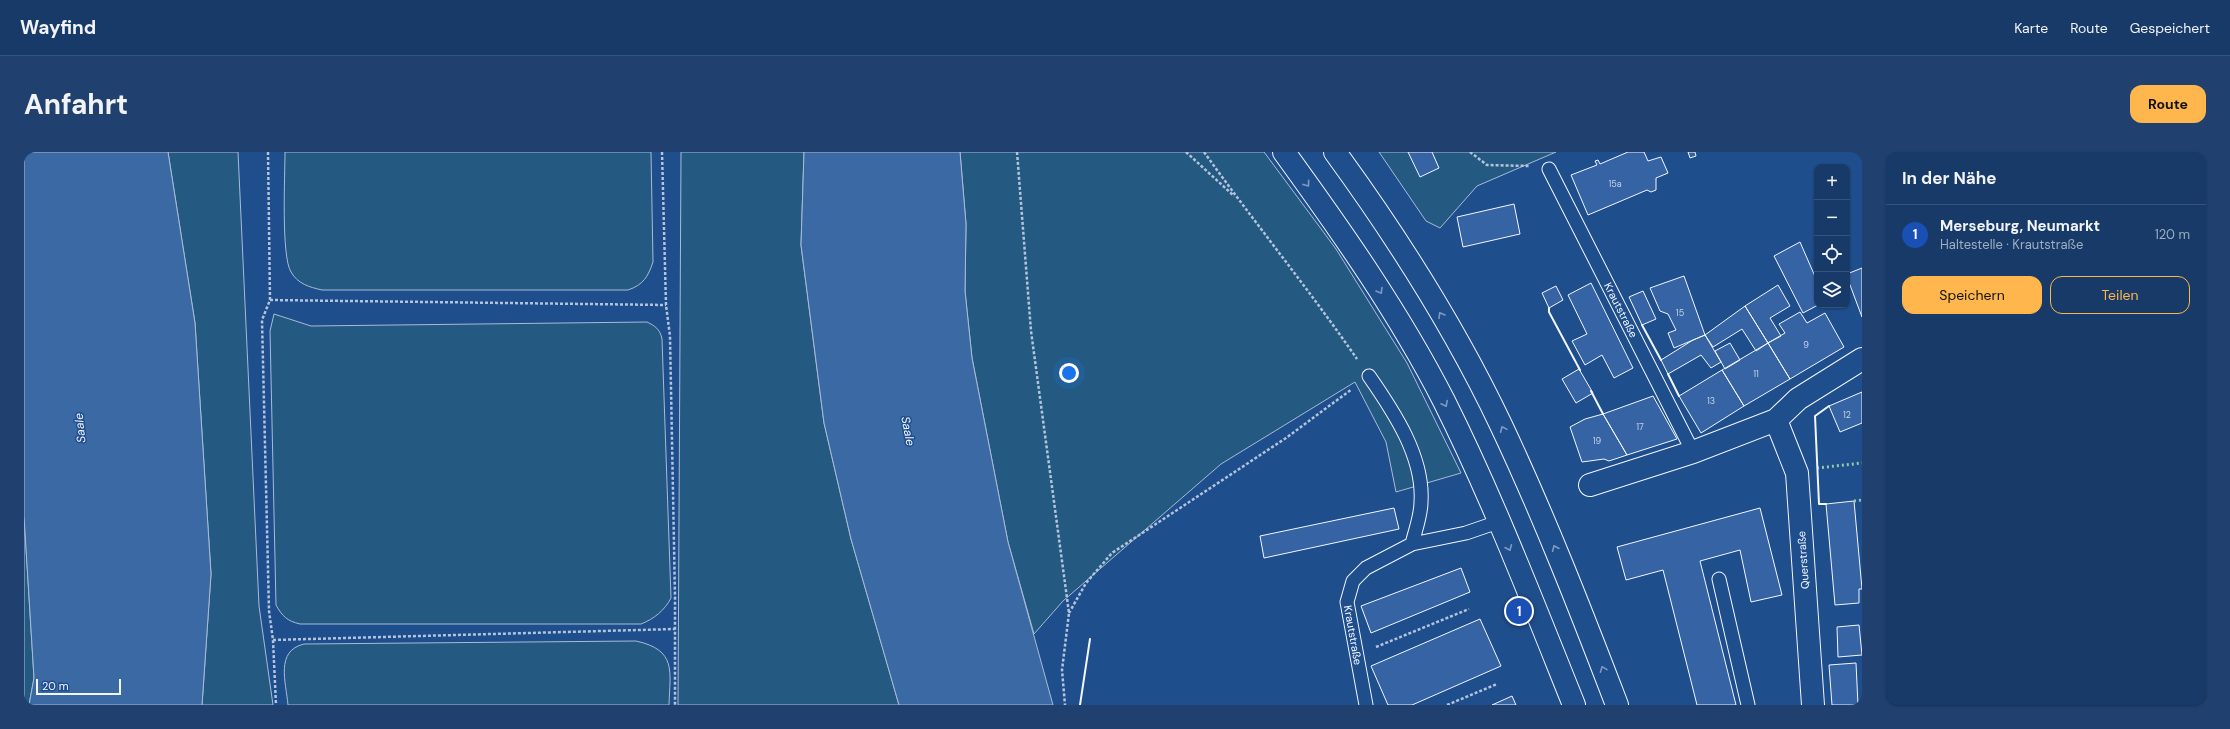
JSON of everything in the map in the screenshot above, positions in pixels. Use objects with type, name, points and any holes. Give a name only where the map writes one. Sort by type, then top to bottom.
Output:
[{"type":"main road","points":[[1284,152],[1372,278],[1409,339],[1443,400],[1474,463],[1574,705]]},
{"type":"main road","points":[[1335,152],[1397,243],[1456,339],[1500,424],[1582,611],[1617,705]]},
{"type":"main road","points":[[1590,485],[1693,452],[1776,420],[1798,399],[1862,359]]},
{"type":"main road","name":"Querstraße","points":[[1776,420],[1797,473],[1813,705]]},
{"type":"lane","name":"Krautstraße","points":[[1549,169],[1693,452]]},
{"type":"lane","points":[[1369,376],[1390,407],[1417,463],[1421,502],[1412,544]]},
{"type":"lane","name":"Krautstraße","points":[[1366,705],[1355,655],[1346,602],[1353,582],[1366,568],[1412,544],[1466,533],[1498,522]]},
{"type":"lane","points":[[1719,579],[1748,705]]},
{"type":"path","points":[[268,152],[270,300],[262,320],[269,611],[273,640],[276,705]]},
{"type":"path","points":[[662,152],[666,305],[670,336],[675,705]]},
{"type":"path","points":[[1017,152],[1031,331],[1069,613],[1062,670],[1065,705]]},
{"type":"path","points":[[1186,152],[1239,201]]},
{"type":"path","points":[[1069,613],[1086,583],[1112,553],[1286,438],[1369,376],[1313,295],[1239,201],[1204,152]]},
{"type":"path","points":[[1470,152],[1487,165],[1534,166],[1549,169]]},
{"type":"path","points":[[270,300],[666,305]]},
{"type":"path","points":[[1355,655],[1469,609]]},
{"type":"path","points":[[273,640],[675,629]]},
{"type":"path","points":[[1447,705],[1497,684]]},
{"type":"shaded area","points":[[168,152],[238,152],[259,606],[273,705],[202,705],[211,574],[195,323]]},
{"type":"shaded area","points":[[285,152],[651,152],[653,262],[644,280],[638,286],[628,290],[322,290],[313,288],[300,282],[294,276],[288,263],[286,250],[284,196]]},
{"type":"shaded area","points":[[681,152],[804,152],[801,245],[824,423],[851,539],[899,705],[678,705]]},
{"type":"shaded area","points":[[960,152],[1264,152],[1336,249],[1407,363],[1461,473],[1396,492],[1386,442],[1355,382],[1221,464],[1063,601],[1034,634],[1008,542],[972,358],[965,291],[966,224]]},
{"type":"shaded area","points":[[1379,152],[1556,152],[1477,186],[1440,228],[1426,221]]},
{"type":"shaded area","points":[[274,314],[311,326],[647,322],[655,326],[662,339],[671,598],[666,606],[655,617],[641,624],[300,624],[285,618],[276,605],[270,331]]},
{"type":"shaded area","points":[[24,516],[34,678],[29,705],[24,705]]},
{"type":"shaded area","points":[[636,641],[659,650],[665,656],[670,672],[669,705],[288,705],[284,668],[286,660],[289,653],[295,648],[304,644]]},
{"type":"water","name":"Saale","points":[[24,152],[168,152],[195,323],[211,574],[202,705],[29,705],[34,678],[24,516]]},
{"type":"water","name":"Saale","points":[[804,152],[960,152],[966,224],[965,291],[972,358],[1008,542],[1053,705],[899,705],[851,539],[824,423],[801,245]]},
{"type":"building","points":[[1408,152],[1432,152],[1439,168],[1420,177]]},
{"type":"building","points":[[1628,152],[1644,152],[1648,161],[1661,157],[1668,173],[1656,178],[1656,190],[1651,192],[1647,190],[1588,215],[1571,175],[1597,165],[1595,161],[1598,160],[1600,164]]},
{"type":"building","points":[[1688,152],[1695,152],[1696,156],[1690,158]]},
{"type":"building","points":[[1514,204],[1520,234],[1463,247],[1457,217]]},
{"type":"building","points":[[1800,242],[1814,274],[1814,307],[1803,313],[1774,256]]},
{"type":"building","points":[[1862,268],[1862,317],[1850,285],[1850,273]]},
{"type":"building","points":[[1684,276],[1705,335],[1674,348],[1668,333],[1676,330],[1668,314],[1660,311],[1650,288]]},
{"type":"building","points":[[1591,283],[1633,368],[1614,378],[1602,355],[1585,365],[1572,341],[1587,334],[1568,295]]},
{"type":"building","points":[[1778,285],[1790,306],[1770,318],[1781,336],[1768,343],[1745,306]]},
{"type":"building","points":[[1556,286],[1563,300],[1549,308],[1542,293]]},
{"type":"building","points":[[1643,291],[1656,319],[1642,325],[1629,297]]},
{"type":"building","points":[[1745,306],[1768,343],[1756,351],[1742,329],[1713,347],[1705,335]]},
{"type":"building","points":[[1800,312],[1807,323],[1825,313],[1844,347],[1790,379],[1768,343],[1785,333],[1779,324]]},
{"type":"building","points":[[1705,335],[1721,362],[1711,368],[1701,355],[1668,374],[1661,360],[1693,340]]},
{"type":"building","points":[[1730,343],[1740,360],[1725,369],[1715,351]]},
{"type":"building","points":[[1768,343],[1790,379],[1744,406],[1722,370]]},
{"type":"building","points":[[1579,369],[1593,393],[1576,403],[1562,379]]},
{"type":"building","points":[[1722,370],[1744,406],[1701,433],[1679,396]]},
{"type":"building","points":[[1862,392],[1862,423],[1840,432],[1829,406]]},
{"type":"building","points":[[1653,396],[1677,439],[1627,455],[1603,414]]},
{"type":"building","points":[[1603,414],[1627,455],[1609,461],[1604,459],[1582,462],[1570,427],[1585,419]]},
{"type":"building","points":[[1854,501],[1862,589],[1859,589],[1859,603],[1835,605],[1826,504]]},
{"type":"building","points":[[1394,508],[1399,529],[1264,558],[1260,536]]},
{"type":"building","points":[[1760,508],[1782,595],[1751,602],[1740,550],[1700,561],[1736,705],[1697,705],[1663,570],[1626,580],[1617,547]]},
{"type":"building","points":[[1461,568],[1470,592],[1371,633],[1361,606]]},
{"type":"building","points":[[1480,619],[1501,666],[1412,705],[1388,705],[1371,666]]},
{"type":"building","points":[[1859,625],[1862,655],[1838,657],[1837,627]]},
{"type":"building","points":[[1856,663],[1858,705],[1832,705],[1829,665]]},
{"type":"building","points":[[1512,696],[1516,705],[1492,705]]},
{"type":"hedge","points":[[1817,468],[1862,463]]},
{"type":"hedge","points":[[1854,501],[1862,500]]},
{"type":"wall","points":[[1549,308],[1549,312],[1580,370]]},
{"type":"wall","points":[[1642,325],[1661,360]]},
{"type":"wall","points":[[1668,374],[1679,396]]},
{"type":"wall","points":[[1591,391],[1603,414]]},
{"type":"wall","points":[[1826,504],[1819,504],[1815,416],[1829,406]]},
{"type":"wall","points":[[1080,705],[1090,639]]},
{"type":"place","name":"Merseburg, Neumarkt","points":[[1519,611]]}]
